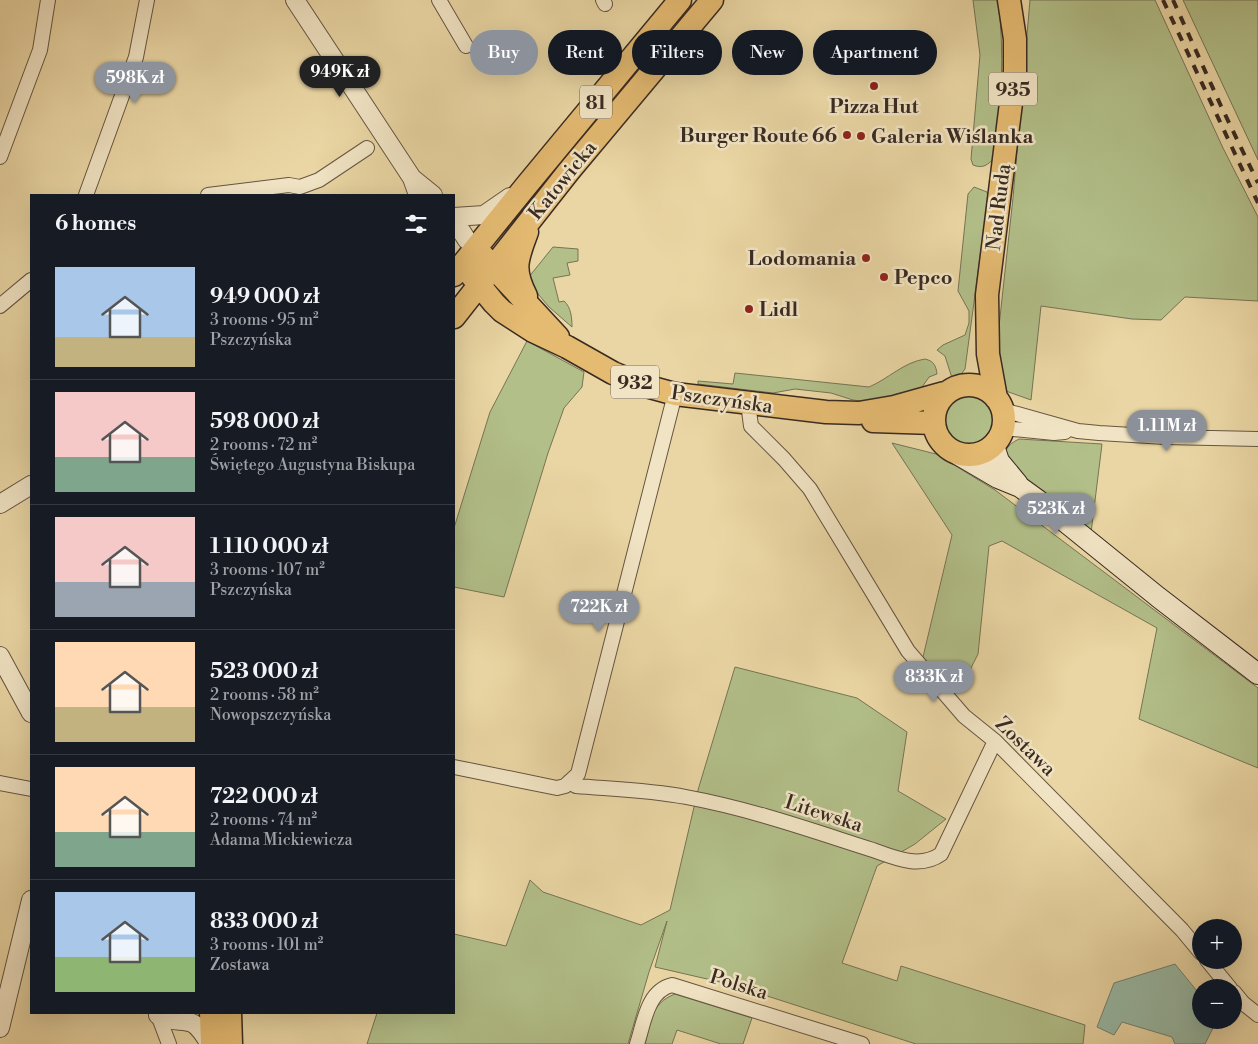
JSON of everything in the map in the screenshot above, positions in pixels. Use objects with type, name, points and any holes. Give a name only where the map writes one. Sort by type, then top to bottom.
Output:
[{"type":"main road","name":"Katowicka","points":[[461,261],[526,186],[680,0]]},
{"type":"main road","name":"Katowicka","points":[[455,316],[478,284],[712,0]]},
{"type":"main road","name":"Nad Rudą","points":[[999,421],[988,354],[987,296],[1015,72],[1014,39],[1009,0]]},
{"type":"main road","points":[[534,216],[518,253],[517,267],[521,286],[534,310]]},
{"type":"main road","name":"Pszczyńska","points":[[461,261],[493,266],[567,347]]},
{"type":"main road","name":"Pszczyńska","points":[[461,261],[502,311],[613,373],[642,385],[675,394],[826,412],[859,413],[894,407],[944,393]]},
{"type":"main road","name":"Nad Rudą","points":[[967,384],[973,368],[980,319],[987,296]]},
{"type":"main road","points":[[455,325],[468,316],[480,311],[502,311]]},
{"type":"main road","points":[[934,423],[935,409],[944,393],[967,384],[982,387],[999,421],[986,452],[976,455],[957,454]]},
{"type":"main road","name":"Pszczyńska","points":[[826,412],[858,421],[934,423]]},
{"type":"main road","name":"935","points":[[999,421],[999,461],[1020,487]]},
{"type":"main road","name":"935","points":[[934,423],[936,433],[947,449],[998,478],[1020,487],[1055,512],[1258,674]]},
{"type":"main road","points":[[212,1014],[221,1044]]},
{"type":"main road","points":[[221,1044],[229,1014]]},
{"type":"street","points":[[0,157],[4,136],[40,50],[48,0]]},
{"type":"street","points":[[86,194],[136,57],[147,0]]},
{"type":"street","points":[[294,0],[412,178],[418,194]]},
{"type":"street","points":[[439,0],[466,46]]},
{"type":"street","points":[[216,194],[289,185],[300,187],[319,180],[367,148]]},
{"type":"street","points":[[412,178],[432,194]]},
{"type":"street","points":[[455,219],[487,213],[526,186]]},
{"type":"street","name":"Pszczyńska","points":[[455,221],[467,240],[461,261]]},
{"type":"street","points":[[0,306],[30,281]]},
{"type":"street","points":[[455,767],[557,788],[566,786],[578,774],[675,394]]},
{"type":"street","name":"Zostawa","points":[[748,403],[751,426],[784,459],[810,489],[908,651],[964,716],[994,741],[1192,942]]},
{"type":"street","points":[[999,421],[1054,433],[1078,431],[1165,438],[1258,439]]},
{"type":"street","points":[[0,504],[30,486]]},
{"type":"street","points":[[0,656],[30,711]]},
{"type":"street","name":"Litewska","points":[[569,782],[576,786],[685,797],[759,813],[899,859],[923,862],[933,860],[941,854],[994,741]]},
{"type":"street","points":[[0,783],[30,789]]},
{"type":"street","points":[[0,1028],[30,904]]},
{"type":"street","points":[[1214,969],[1223,979]]},
{"type":"street","name":"Polska","points":[[637,1044],[653,997],[661,990],[672,985],[862,1044]]},
{"type":"street","points":[[1242,1002],[1258,1015]]},
{"type":"street","points":[[158,1014],[170,1021],[193,1024],[221,1044]]},
{"type":"street","points":[[158,1014],[169,1044]]},
{"type":"green space","points":[[973,0],[998,0],[1002,59],[995,157],[988,164],[980,167],[973,165],[971,159],[980,55]]},
{"type":"green space","points":[[1030,0],[1155,0],[1223,148],[1258,217],[1258,301],[1185,297],[1161,320],[1132,319],[1041,306],[1031,400],[1003,390],[997,345],[1013,198]]},
{"type":"green space","points":[[1183,0],[1258,0],[1258,160]]},
{"type":"green space","points":[[974,187],[987,192],[988,198],[965,369],[957,380],[952,378],[945,356],[937,350],[943,345],[965,335],[969,323],[969,311],[958,291],[968,194]]},
{"type":"green space","points":[[553,247],[578,249],[578,261],[567,263],[570,275],[553,278],[559,302],[564,301],[570,309],[572,327],[549,307],[528,282],[528,278]]},
{"type":"green space","points":[[527,341],[584,372],[582,387],[564,408],[548,453],[504,597],[455,587],[455,525],[490,412]]},
{"type":"green space","points":[[925,359],[934,364],[937,374],[929,377],[918,393],[870,402],[853,400],[831,393],[795,389],[773,393],[698,384],[698,381],[733,384],[735,373],[869,387],[903,367]]},
{"type":"green space","points":[[969,393],[979,395],[988,401],[994,410],[996,420],[994,430],[988,439],[979,445],[969,447],[959,445],[950,439],[944,430],[942,420],[944,410],[950,401],[959,395]]},
{"type":"green space","points":[[1019,439],[1102,444],[1091,533],[1032,486],[1011,466],[1007,460],[1006,450]]},
{"type":"green space","points":[[892,443],[936,454],[995,490],[1258,688],[1258,768],[1139,719],[1157,628],[1002,541],[989,546],[978,654],[959,692],[928,665],[923,657],[952,535]]},
{"type":"green space","points":[[735,667],[857,698],[907,732],[898,791],[946,819],[915,844],[877,866],[842,963],[897,981],[901,966],[1085,1025],[1083,1044],[916,1044],[733,985],[655,967],[667,921],[649,972],[628,1044],[367,1044],[377,1014],[455,1014],[455,934],[506,946],[530,880],[543,892],[641,925],[670,910],[698,790]]},
{"type":"green space","points":[[675,994],[752,1018],[743,1044],[721,1044],[677,1030],[672,1044],[645,1044],[653,1014],[661,1003]]},
{"type":"shaded area","points":[[1175,964],[1192,985],[1192,1029],[1212,1029],[1205,1044],[1175,1044],[1172,1037],[1122,1022],[1114,1035],[1097,1027],[1114,983]]},
{"type":"railway","points":[[1163,0],[1258,203]]},
{"type":"railway","points":[[1173,0],[1258,183]]},
{"type":"place","name":"Pizza Hut","points":[[874,86]]},
{"type":"place","name":"Burger Route 66","points":[[847,135]]},
{"type":"place","name":"Galeria Wiślanka","points":[[861,136]]},
{"type":"place","name":"Lodomania","points":[[866,258]]},
{"type":"place","name":"Pepco","points":[[884,277]]},
{"type":"place","name":"Lidl","points":[[749,309]]}]
